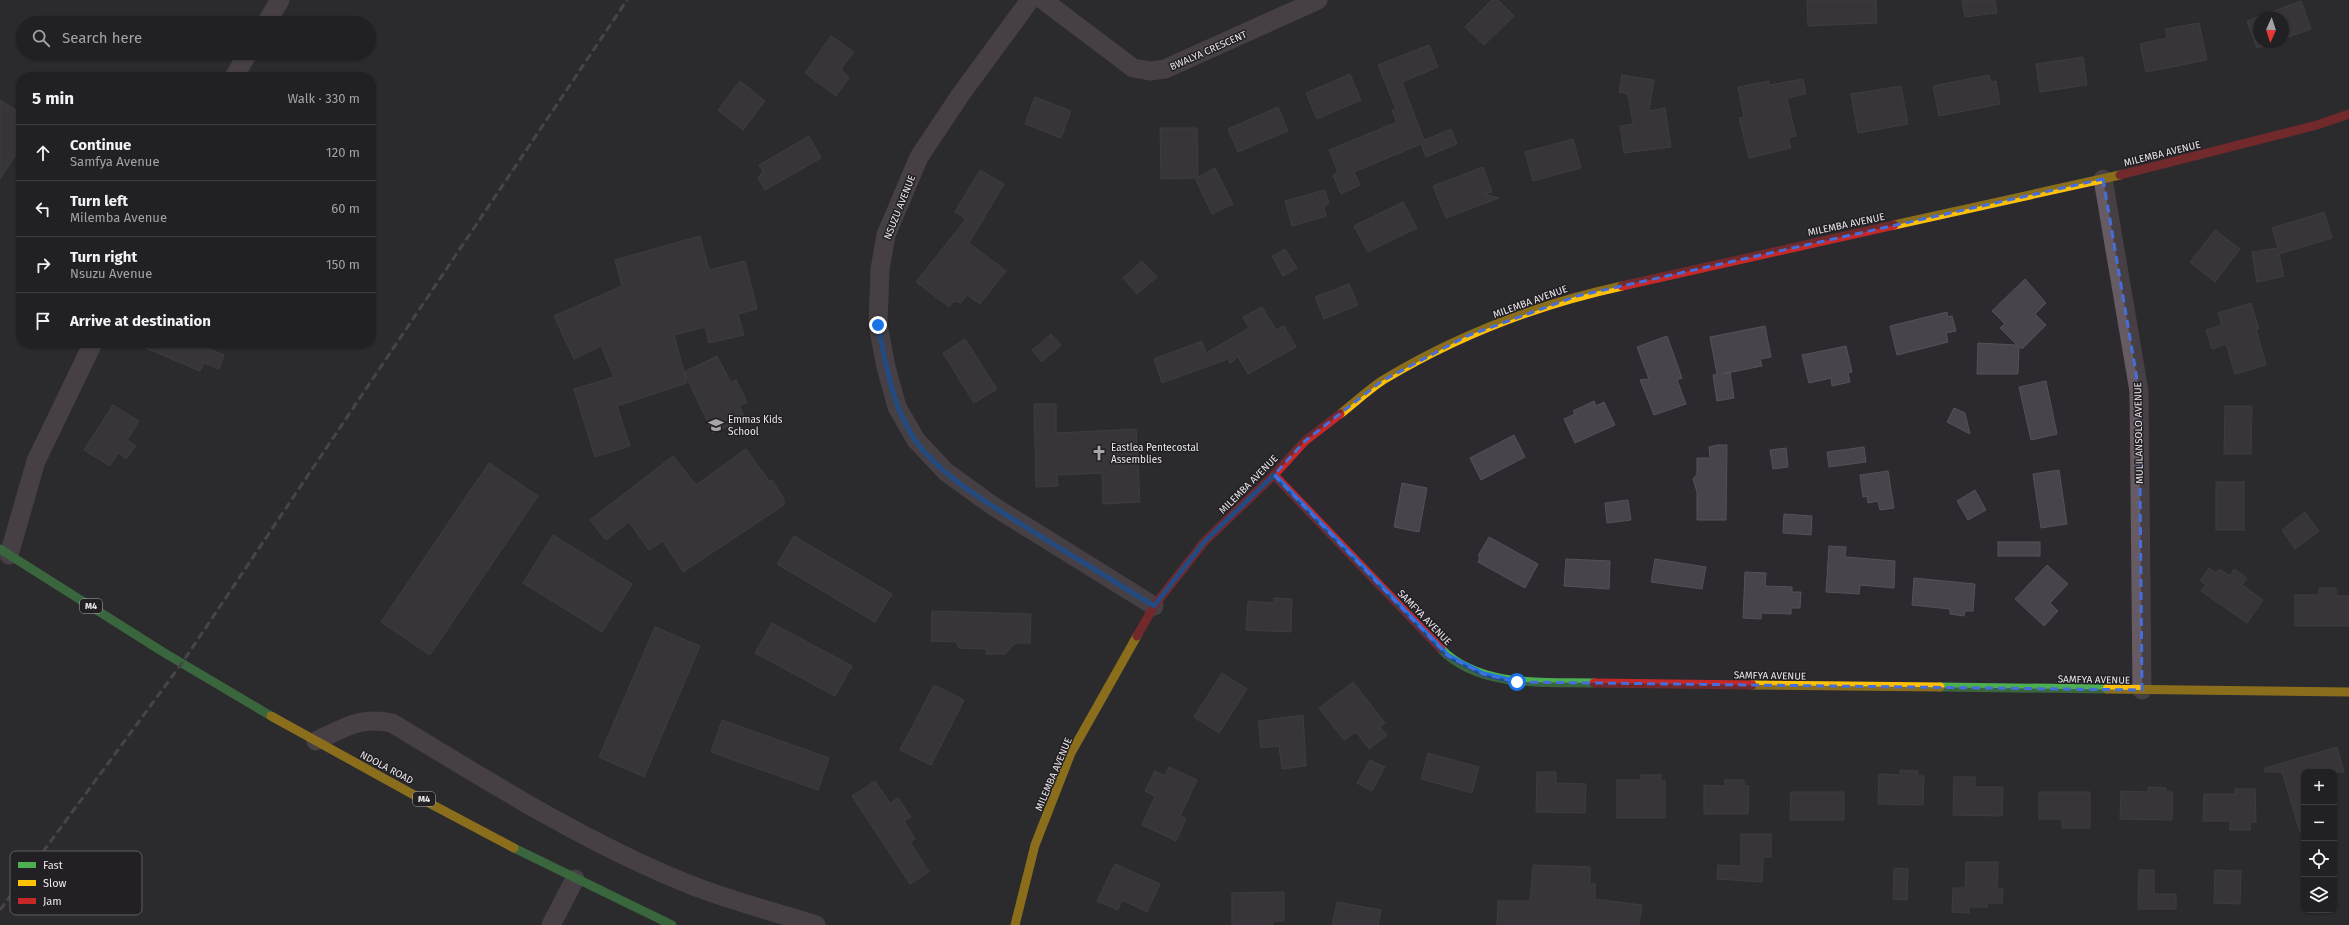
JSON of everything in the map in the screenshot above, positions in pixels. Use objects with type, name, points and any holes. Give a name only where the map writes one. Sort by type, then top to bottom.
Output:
[{"type":"street","points":[[270,16],[280,0]]},
{"type":"street","name":"NSUZU AVENUE","points":[[1030,0],[961,94],[920,157],[886,235],[880,269],[878,325],[886,367],[897,407],[916,440],[946,472],[993,506],[1154,606]]},
{"type":"street","name":"BWALYA CRESCENT","points":[[1043,0],[1133,68],[1150,71],[1172,66],[1318,0]]},
{"type":"street","points":[[237,72],[244,60]]},
{"type":"street","name":"MILEMBA AVENUE","points":[[1015,925],[1035,845],[1071,753],[1154,606],[1205,541],[1274,475],[1305,441],[1382,381],[1467,336],[1577,296],[2103,179],[2317,125],[2349,114]]},
{"type":"street","name":"MULILANSOLO AVENUE","points":[[2103,179],[2139,391],[2142,690]]},
{"type":"street","points":[[4,552],[36,461],[91,348]]},
{"type":"street","name":"SAMFYA AVENUE","points":[[1274,475],[1448,656],[1483,674],[1517,682],[2349,692]]},
{"type":"street","name":"NDOLA ROAD","points":[[4,552],[182,663],[316,741],[575,879],[672,925]]},
{"type":"street","points":[[316,741],[358,721],[376,719],[392,722],[502,789],[618,852],[682,882],[816,925]]},
{"type":"street","points":[[551,925],[575,879]]},
{"type":"highlighted area","points":[[2103,179],[2139,391],[2142,690],[1517,682],[1483,674],[1448,656],[1274,475],[1305,441],[1382,381],[1467,336],[1577,296]]},
{"type":"building","points":[[1492,0],[1498,0],[1514,16],[1484,45],[1465,27]]},
{"type":"building","points":[[1807,0],[1876,0],[1877,23],[1808,26]]},
{"type":"building","points":[[1962,0],[1995,0],[1997,13],[1965,17]]},
{"type":"building","points":[[2301,1],[2311,29],[2289,37],[2289,12],[2271,12]]},
{"type":"building","points":[[2253,19],[2253,37],[2247,21]]},
{"type":"building","points":[[2199,23],[2207,60],[2146,72],[2140,44],[2167,38],[2165,29]]},
{"type":"building","points":[[831,36],[854,52],[841,69],[849,78],[836,96],[805,73]]},
{"type":"building","points":[[1429,45],[1438,67],[1402,82],[1424,140],[1451,129],[1457,144],[1426,157],[1421,144],[1354,172],[1360,185],[1341,194],[1333,175],[1338,172],[1329,150],[1397,122],[1392,110],[1396,109],[1378,65]]},
{"type":"building","points":[[2083,57],[2087,85],[2040,92],[2036,64]]},
{"type":"building","points":[[1350,74],[1361,100],[1317,119],[1306,93]]},
{"type":"building","points":[[1622,75],[1654,80],[1649,111],[1665,108],[1671,147],[1624,153],[1620,126],[1633,124],[1628,94],[1619,92]]},
{"type":"building","points":[[1989,75],[1991,82],[1996,81],[2000,104],[1939,116],[1933,86]]},
{"type":"building","points":[[1803,79],[1806,94],[1787,98],[1796,136],[1788,138],[1791,148],[1749,158],[1739,118],[1744,117],[1738,87],[1769,81],[1769,85]]},
{"type":"building","points":[[740,81],[765,101],[743,130],[718,110]]},
{"type":"building","points":[[1901,86],[1908,124],[1858,133],[1851,94]]},
{"type":"building","points":[[1035,97],[1071,111],[1061,138],[1025,124]]},
{"type":"building","points":[[0,100],[16,110],[16,155],[0,179]]},
{"type":"building","points":[[1278,107],[1288,131],[1238,152],[1228,129]]},
{"type":"building","points":[[1160,128],[1197,128],[1198,177],[1215,168],[1233,204],[1212,214],[1195,178],[1161,179]]},
{"type":"building","points":[[809,136],[821,158],[765,190],[758,178],[763,171],[759,165]]},
{"type":"building","points":[[1573,139],[1581,168],[1533,181],[1525,152]]},
{"type":"building","points":[[1483,167],[1492,192],[1484,194],[1499,198],[1446,218],[1433,186]]},
{"type":"building","points":[[980,170],[1004,184],[969,243],[1006,271],[980,304],[967,295],[961,303],[954,301],[949,307],[916,282],[966,219],[955,212]]},
{"type":"building","points":[[1325,190],[1329,203],[1324,207],[1326,216],[1292,226],[1285,201]]},
{"type":"building","points":[[1403,202],[1417,228],[1368,252],[1354,226]]},
{"type":"building","points":[[2324,212],[2332,238],[2279,254],[2284,276],[2257,282],[2252,252],[2278,248],[2272,228]]},
{"type":"building","points":[[2215,230],[2240,249],[2215,282],[2190,262]]},
{"type":"building","points":[[700,236],[709,270],[745,261],[757,309],[738,314],[744,335],[709,343],[705,327],[674,335],[687,383],[617,406],[630,446],[595,457],[574,389],[614,377],[601,346],[574,359],[554,316],[622,286],[615,260]]},
{"type":"building","points":[[1285,249],[1297,268],[1283,276],[1272,256]]},
{"type":"building","points":[[1142,261],[1157,277],[1137,294],[1123,278]]},
{"type":"building","points":[[2025,279],[2046,303],[2035,314],[2046,325],[2022,349],[2019,346],[2018,374],[1977,374],[1978,343],[2017,345],[2000,328],[2005,324],[1992,311]]},
{"type":"building","points":[[1349,284],[1358,305],[1324,319],[1315,297]]},
{"type":"building","points":[[2251,303],[2259,329],[2256,329],[2266,365],[2235,374],[2226,344],[2212,349],[2206,330],[2222,325],[2218,313]]},
{"type":"building","points":[[1262,307],[1276,330],[1284,326],[1296,347],[1248,374],[1238,357],[1230,363],[1228,359],[1162,383],[1154,359],[1202,341],[1206,353],[1249,328],[1243,317]]},
{"type":"building","points":[[1947,312],[1948,317],[1952,316],[1956,331],[1946,333],[1948,342],[1897,355],[1890,326]]},
{"type":"building","points":[[1765,326],[1771,357],[1760,359],[1762,366],[1730,372],[1734,398],[1717,401],[1713,375],[1717,374],[1710,337]]},
{"type":"building","points":[[1051,334],[1061,345],[1042,362],[1032,350]]},
{"type":"building","points":[[1667,336],[1682,378],[1677,380],[1686,404],[1654,415],[1640,380],[1649,379],[1637,347]]},
{"type":"building","points":[[965,339],[997,389],[974,403],[943,353]]},
{"type":"building","points":[[1846,346],[1852,372],[1848,373],[1850,382],[1832,386],[1831,378],[1809,383],[1802,355]]},
{"type":"building","points":[[146,348],[210,348],[224,355],[219,369],[204,363],[200,371]]},
{"type":"building","points":[[717,356],[731,383],[736,380],[747,402],[739,406],[745,418],[713,433],[684,372]]},
{"type":"building","points":[[2046,381],[2057,434],[2031,440],[2019,387]]},
{"type":"building","points":[[1594,401],[1596,406],[1604,402],[1615,425],[1575,443],[1564,419],[1575,414],[1573,411]]},
{"type":"building","name":"Eastlea Pentecostal Assemblies","points":[[1034,404],[1056,404],[1056,433],[1136,429],[1140,502],[1103,504],[1102,473],[1057,475],[1058,486],[1036,487]]},
{"type":"building","points":[[113,405],[139,421],[127,440],[136,446],[126,459],[118,453],[110,466],[84,450]]},
{"type":"building","points":[[2225,406],[2252,406],[2251,454],[2224,454]]},
{"type":"building","points":[[1954,408],[1965,413],[1970,434],[1947,422]]},
{"type":"building","points":[[1514,435],[1525,457],[1481,480],[1470,458]]},
{"type":"building","points":[[1727,445],[1726,520],[1697,520],[1697,492],[1693,479],[1697,474],[1697,458],[1710,458],[1709,447]]},
{"type":"building","points":[[1864,447],[1866,462],[1829,467],[1827,452]]},
{"type":"building","points":[[1786,448],[1788,467],[1773,469],[1770,450]]},
{"type":"building","points":[[746,449],[770,482],[772,480],[784,499],[784,505],[683,572],[663,541],[649,550],[629,522],[606,540],[590,520],[673,456],[696,485]]},
{"type":"building","points":[[489,463],[538,496],[430,655],[381,622]]},
{"type":"building","points":[[2059,470],[2067,524],[2041,528],[2033,474]]},
{"type":"building","points":[[1888,471],[1894,508],[1880,510],[1878,501],[1868,503],[1867,496],[1863,497],[1860,475]]},
{"type":"building","points":[[2216,482],[2244,482],[2244,530],[2216,530]]},
{"type":"building","points":[[1402,483],[1427,488],[1419,532],[1394,527]]},
{"type":"building","points":[[1975,490],[1986,510],[1968,520],[1957,501]]},
{"type":"building","points":[[1628,500],[1631,520],[1607,523],[1605,503]]},
{"type":"building","points":[[2305,512],[2319,531],[2295,549],[2282,530]]},
{"type":"building","points":[[1784,514],[1812,516],[1811,535],[1783,533]]},
{"type":"building","points":[[553,535],[632,584],[602,632],[523,583]]},
{"type":"building","points":[[794,536],[892,594],[875,622],[777,564]]},
{"type":"building","points":[[1489,537],[1538,564],[1525,588],[1478,562],[1480,557],[1478,556]]},
{"type":"building","points":[[1998,542],[2040,542],[2040,556],[1998,556]]},
{"type":"building","points":[[1829,546],[1846,547],[1845,557],[1895,561],[1894,588],[1860,585],[1859,594],[1826,592]]},
{"type":"building","points":[[1566,559],[1610,561],[1609,589],[1564,586]]},
{"type":"building","points":[[1655,559],[1706,567],[1702,589],[1651,582]]},
{"type":"building","points":[[2047,565],[2068,584],[2050,603],[2058,611],[2044,626],[2015,599]]},
{"type":"building","points":[[2209,568],[2216,573],[2220,569],[2230,576],[2234,569],[2247,578],[2242,585],[2263,600],[2247,623],[2201,591],[2206,585],[2200,581]]},
{"type":"building","points":[[1745,572],[1766,573],[1765,586],[1792,587],[1792,592],[1801,592],[1800,608],[1791,608],[1791,614],[1761,613],[1761,619],[1743,618]]},
{"type":"building","points":[[1914,578],[1975,584],[1973,611],[1965,611],[1964,616],[1950,614],[1950,609],[1912,605]]},
{"type":"building","points":[[2319,588],[2336,588],[2336,596],[2349,596],[2349,626],[2295,626],[2295,595],[2319,595]]},
{"type":"building","points":[[1274,598],[1292,599],[1291,632],[1246,630],[1248,601],[1274,603]]},
{"type":"building","points":[[932,611],[1031,614],[1030,643],[1015,643],[1005,654],[986,654],[986,649],[959,648],[956,642],[931,641]]},
{"type":"building","points":[[772,623],[852,666],[835,696],[755,653]]},
{"type":"building","points":[[655,627],[700,646],[644,777],[599,757]]},
{"type":"building","points":[[1222,673],[1247,689],[1219,733],[1194,717]]},
{"type":"building","points":[[1353,682],[1385,723],[1380,727],[1387,735],[1369,749],[1356,732],[1344,740],[1319,708]]},
{"type":"building","points":[[934,685],[964,700],[931,765],[900,750]]},
{"type":"building","points":[[1303,715],[1306,766],[1282,769],[1279,746],[1261,748],[1258,721]]},
{"type":"building","points":[[722,720],[829,758],[818,790],[711,752]]},
{"type":"building","points":[[2337,747],[2344,772],[2337,772],[2337,769],[2301,769],[2300,832],[2282,772],[2265,772],[2265,768]]},
{"type":"building","points":[[1428,753],[1479,767],[1472,793],[1421,779]]},
{"type":"building","points":[[1370,760],[1385,767],[1372,791],[1357,783]]},
{"type":"building","points":[[1169,767],[1197,780],[1180,816],[1186,819],[1176,841],[1142,825],[1155,796],[1145,791],[1155,771],[1165,776]]},
{"type":"building","points":[[1900,770],[1918,771],[1917,776],[1924,776],[1923,805],[1878,804],[1879,774],[1900,775]]},
{"type":"building","points":[[1537,772],[1556,772],[1556,783],[1586,784],[1585,813],[1536,812]]},
{"type":"building","points":[[1641,775],[1661,775],[1661,780],[1665,781],[1665,818],[1617,818],[1617,780],[1641,780]]},
{"type":"building","points":[[1954,777],[1975,777],[1975,787],[2003,787],[2002,816],[1953,815]]},
{"type":"building","points":[[1725,780],[1744,780],[1744,786],[1749,786],[1748,814],[1704,814],[1704,785],[1725,786]]},
{"type":"building","points":[[875,781],[890,803],[898,798],[911,817],[904,821],[915,839],[910,842],[929,872],[910,884],[852,796]]},
{"type":"building","points":[[2148,787],[2166,788],[2166,792],[2173,792],[2172,820],[2120,819],[2121,791],[2148,792]]},
{"type":"building","points":[[2235,789],[2255,789],[2256,822],[2250,822],[2250,830],[2230,830],[2230,821],[2203,821],[2204,794],[2235,794]]},
{"type":"building","points":[[1791,792],[1844,792],[1844,820],[1790,820]]},
{"type":"building","points":[[2039,792],[2090,792],[2090,828],[2062,828],[2062,819],[2039,819]]},
{"type":"building","points":[[1741,834],[1771,834],[1771,857],[1763,857],[1762,882],[1717,879],[1718,865],[1741,866]]},
{"type":"building","points":[[1966,862],[1998,862],[1997,889],[2003,889],[2002,903],[1987,903],[1987,907],[1969,907],[1969,913],[1952,912],[1953,888],[1965,888]]},
{"type":"building","points":[[1115,864],[1160,884],[1147,912],[1122,900],[1118,910],[1097,901]]},
{"type":"building","points":[[1533,865],[1590,867],[1590,884],[1595,884],[1595,899],[1642,905],[1639,925],[1497,925],[1498,901],[1530,901]]},
{"type":"building","points":[[1894,868],[1908,869],[1907,900],[1893,899]]},
{"type":"building","points":[[2139,870],[2154,870],[2154,894],[2176,894],[2176,909],[2138,909]]},
{"type":"building","points":[[2215,870],[2241,871],[2240,904],[2214,903]]},
{"type":"building","points":[[1284,892],[1284,921],[1273,921],[1273,925],[1232,925],[1232,893]]},
{"type":"building","points":[[1337,902],[1381,910],[1378,925],[1332,925]]},
{"type":"railway","points":[[43,851],[182,663],[627,0]]},
{"type":"railway","points":[[0,910],[10,896]]},
{"type":"traffic: fast","points":[[0,549],[163,652],[271,716]]},
{"type":"traffic: fast","points":[[1441,649],[1456,662],[1474,671],[1493,677],[1534,682],[1594,683]]},
{"type":"traffic: fast","points":[[1940,687],[2107,689]]},
{"type":"traffic: fast","points":[[514,848],[672,925]]},
{"type":"traffic: slow","points":[[1894,225],[2120,175]]},
{"type":"traffic: slow","points":[[1340,414],[1383,380],[1439,349],[1499,323],[1529,312],[1591,293],[1622,286]]},
{"type":"traffic: slow","points":[[1015,925],[1035,845],[1071,753],[1137,636]]},
{"type":"traffic: slow","points":[[1752,685],[1940,687]]},
{"type":"traffic: slow","points":[[2107,689],[2349,692]]},
{"type":"traffic: slow","points":[[271,716],[514,848]]},
{"type":"traffic: jam","points":[[2120,175],[2317,125],[2349,114]]},
{"type":"traffic: jam","points":[[1622,286],[1894,225]]},
{"type":"traffic: jam","points":[[1137,636],[1154,606],[1205,541],[1274,475],[1305,441],[1340,414]]},
{"type":"traffic: jam","points":[[1274,475],[1441,649]]},
{"type":"traffic: jam","points":[[1594,683],[1752,685]]},
{"type":"place","name":"Emmas Kids School","points":[[716,425]]},
{"type":"place","name":"Eastlea Pentecostal Assemblies","points":[[1099,453]]},
{"type":"route","points":[[878,325],[886,367],[897,407],[916,440],[946,472],[993,506],[1154,606],[1205,541],[1274,475],[1448,656],[1483,674],[1517,682]]}]
